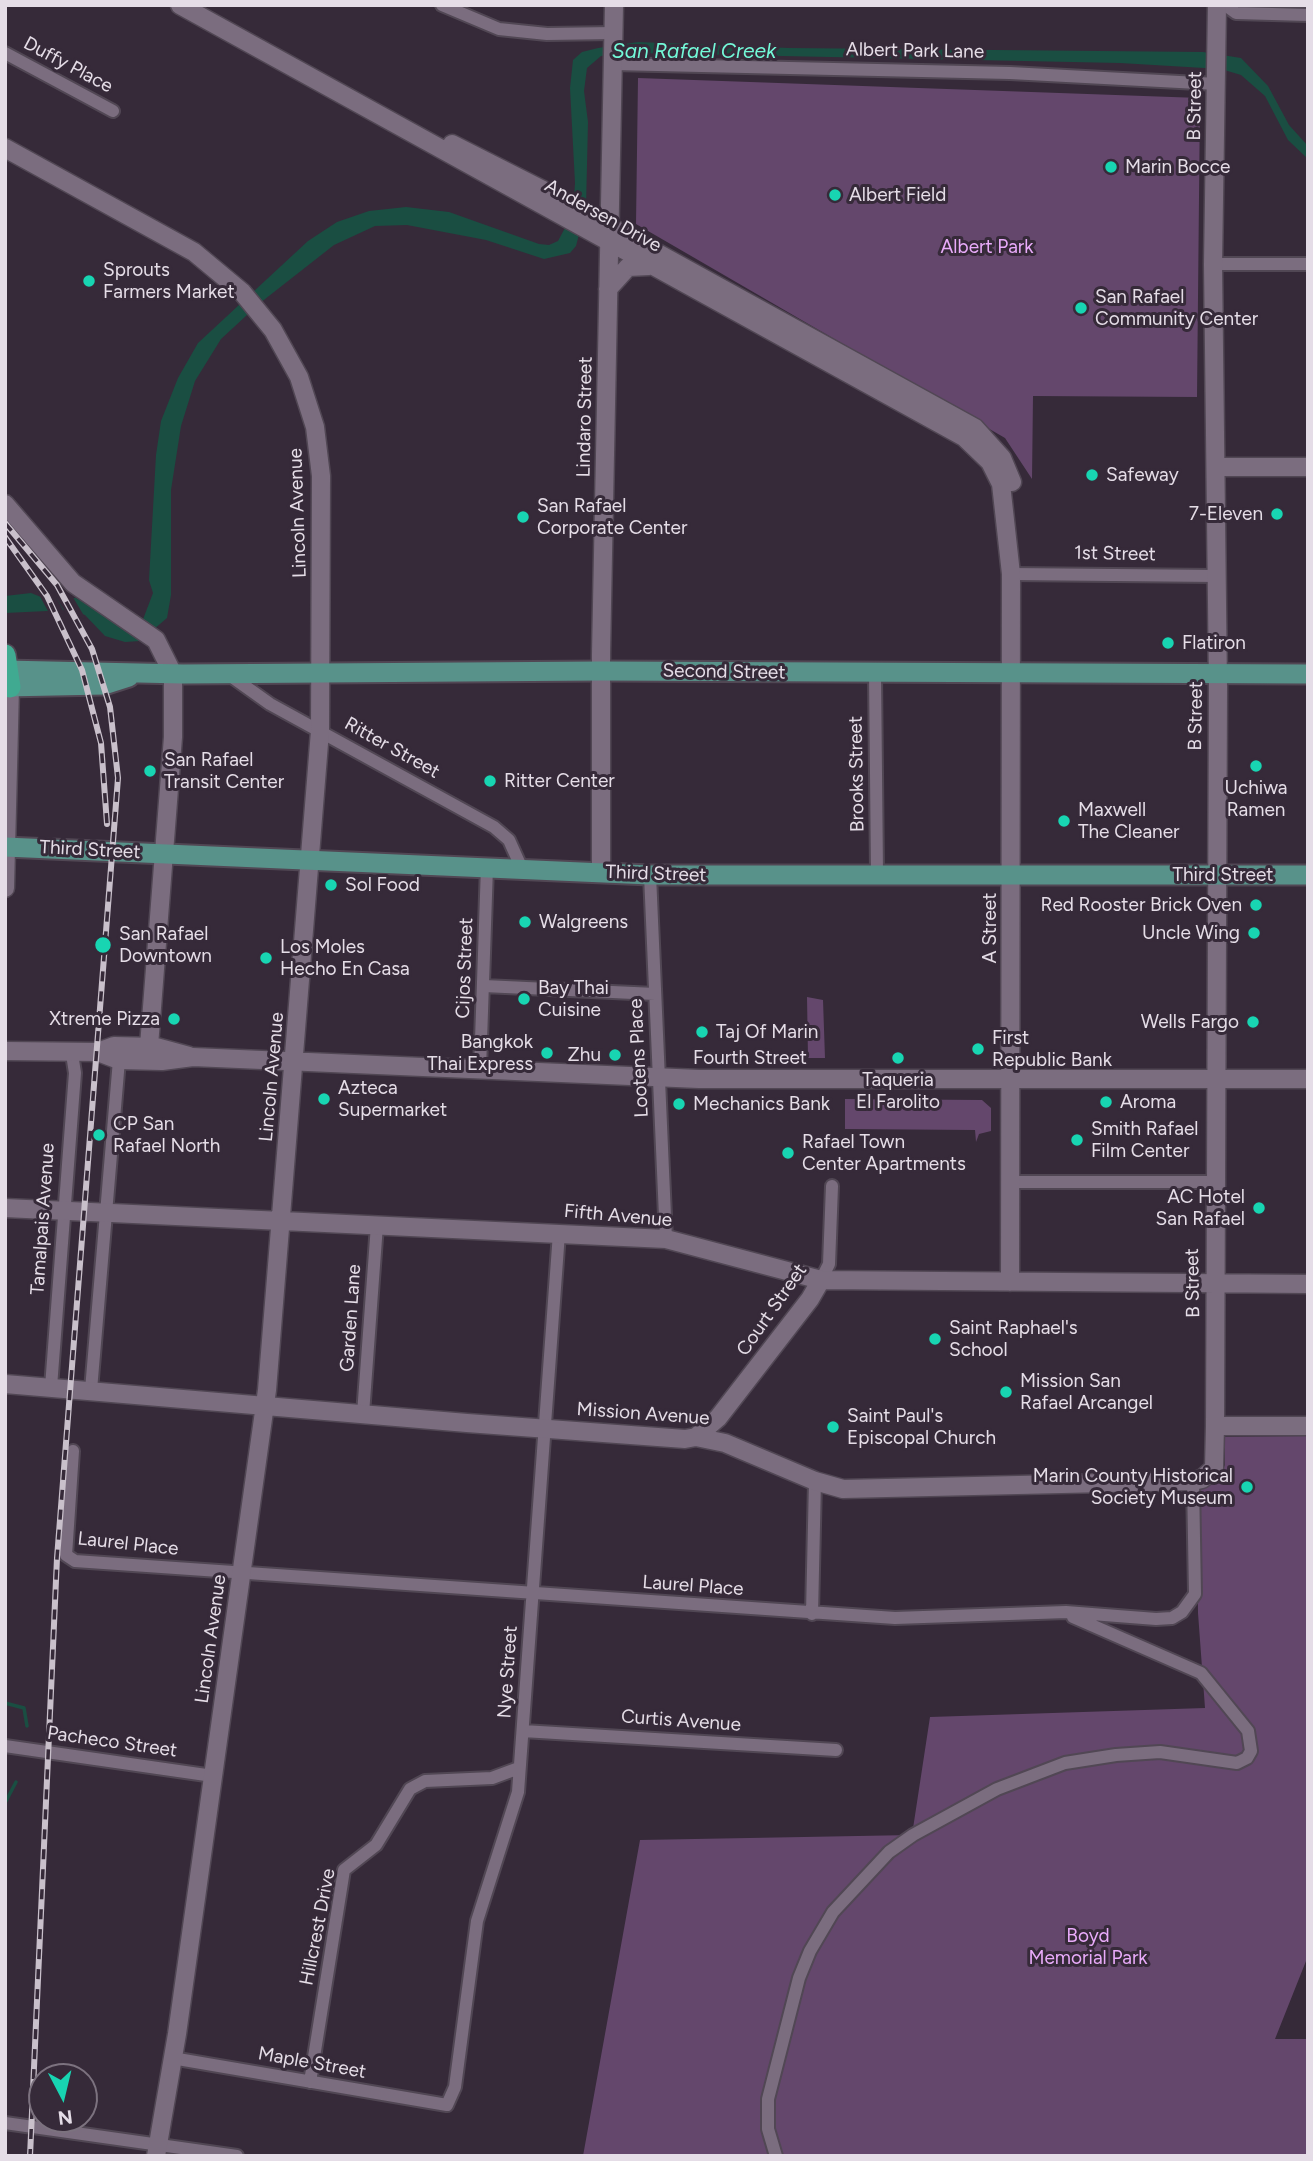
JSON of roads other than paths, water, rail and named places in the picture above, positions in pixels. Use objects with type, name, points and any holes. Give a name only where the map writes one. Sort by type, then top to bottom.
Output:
[{"type":"main road","name":"Second Street","points":[[7,673],[104,685],[139,673],[601,671],[1308,674]]},
{"type":"main road","name":"Third Street","points":[[7,847],[650,875],[1308,875]]},
{"type":"street","name":"Andersen Drive","points":[[180,5],[540,197],[589,218]]},
{"type":"street","name":"Andersen Drive","points":[[201,5],[437,136],[540,197],[568,204],[649,266],[964,437],[1002,472]]},
{"type":"street","points":[[442,5],[499,29],[614,37]]},
{"type":"street","name":"Lindaro Street","points":[[601,872],[601,671],[614,5]]},
{"type":"street","name":"B Street","points":[[1214,1426],[1217,576],[1213,264],[1217,5]]},
{"type":"street","points":[[1226,5],[1236,13],[1308,15]]},
{"type":"street","name":"Duffy Place","points":[[5,53],[113,111]]},
{"type":"street","name":"Albert Park Lane","points":[[613,61],[1010,73],[1217,84]]},
{"type":"street","name":"Lincoln Avenue","points":[[5,148],[194,252],[243,292],[265,318],[299,377],[317,442],[322,490],[320,731],[283,1221],[265,1404],[214,1776],[156,2150]]},
{"type":"street","points":[[589,218],[610,182]]},
{"type":"street","name":"Andersen Drive","points":[[609,235],[975,428],[989,441],[1002,472]]},
{"type":"street","points":[[1213,264],[1308,264]]},
{"type":"street","points":[[608,289],[628,267],[649,266]]},
{"type":"street","points":[[1216,467],[1308,467]]},
{"type":"street","name":"A Street","points":[[1002,472],[1017,522],[1012,574],[1010,1282]]},
{"type":"street","points":[[5,504],[73,583],[156,640],[173,674],[173,737],[149,1046]]},
{"type":"street","name":"1st Street","points":[[1012,574],[1217,576]]},
{"type":"street","points":[[5,888],[7,673]]},
{"type":"street","name":"Brooks Street","points":[[875,673],[877,874]]},
{"type":"street","name":"Ritter Street","points":[[228,674],[270,704],[494,827],[509,840],[517,852],[522,869]]},
{"type":"street","name":"Cijos Street","points":[[480,1069],[487,867]]},
{"type":"street","name":"Lootens Place","points":[[650,875],[666,1239]]},
{"type":"street","points":[[484,986],[655,994]]},
{"type":"street","name":"Fourth Street","points":[[5,1051],[72,1054],[98,1052],[114,1046],[149,1046],[163,1047],[193,1057]]},
{"type":"street","name":"Fourth Street","points":[[98,1052],[119,1060],[162,1061],[193,1057],[659,1078],[1308,1079]]},
{"type":"street","name":"Tamalpais Avenue","points":[[51,1387],[75,1073],[72,1054]]},
{"type":"street","points":[[91,1391],[119,1060]]},
{"type":"street","points":[[1010,1182],[1213,1182]]},
{"type":"street","name":"Court Street","points":[[696,1437],[718,1418],[821,1280],[829,1264],[832,1186]]},
{"type":"street","name":"Fifth Avenue","points":[[5,1209],[666,1239],[821,1280],[1308,1284]]},
{"type":"street","name":"Garden Lane","points":[[363,1414],[377,1225]]},
{"type":"street","name":"Nye Street","points":[[447,2105],[455,2087],[477,1922],[518,1792],[559,1233]]},
{"type":"street","name":"Mission Avenue","points":[[5,1384],[546,1429],[685,1439],[696,1437],[725,1443],[815,1481],[844,1489],[1192,1481]]},
{"type":"street","points":[[1192,1481],[1202,1479],[1213,1468],[1214,1426],[1308,1426]]},
{"type":"street","name":"Laurel Place","points":[[73,1451],[66,1555],[75,1560],[241,1574],[895,1618],[1066,1612],[1156,1619],[1182,1612],[1195,1594],[1192,1481]]},
{"type":"street","points":[[812,1614],[815,1481]]},
{"type":"street","points":[[776,2156],[768,2129],[768,2099],[799,1978],[829,1918],[889,1852],[913,1835],[997,1789],[1065,1763],[1149,1752],[1237,1763],[1247,1758],[1251,1751],[1248,1731],[1201,1673],[1066,1612]]},
{"type":"street","name":"Curtis Avenue","points":[[523,1731],[836,1750]]},
{"type":"street","name":"Pacheco Street","points":[[5,1746],[214,1776]]},
{"type":"street","name":"Hillcrest Drive","points":[[310,2082],[344,1870],[376,1845],[410,1789],[425,1781],[492,1778],[519,1768]]},
{"type":"street","name":"Maple Street","points":[[172,2058],[447,2105]]},
{"type":"street","points":[[5,2123],[156,2150],[237,2156]]},
{"type":"water","name":"San Rafael Creek","points":[[638,42],[789,48],[1203,52],[1241,58],[1268,86],[1289,125],[1308,146],[1308,159],[1288,140],[1265,96],[1241,75],[1221,69],[1120,63],[637,53],[601,56],[587,68],[584,91],[588,122],[586,207],[576,246],[570,253],[544,259],[486,240],[407,225],[375,226],[334,245],[260,303],[221,339],[195,381],[181,426],[171,490],[171,595],[167,618],[140,641],[125,642],[105,636],[85,615],[68,610],[5,613],[5,596],[31,593],[41,597],[76,598],[105,615],[142,622],[153,593],[149,580],[156,455],[161,421],[178,378],[198,343],[308,241],[337,222],[369,211],[406,207],[449,212],[539,244],[549,245],[558,241],[573,213],[575,183],[570,88],[573,60],[582,52]]},
{"type":"waterway","points":[[5,1703],[24,1708],[27,1726]]},
{"type":"waterway","points":[[5,1803],[16,1782]]},
{"type":"railway","points":[[5,523],[57,585],[92,649],[110,707],[118,778],[57,1558],[30,2156]]},
{"type":"railway","points":[[5,537],[47,596],[82,670],[101,743],[107,824]]},
{"type":"place","name":"Marin Bocce","points":[[1111,167]]},
{"type":"place","name":"Albert Field","points":[[835,195]]},
{"type":"place","name":"Sprouts Farmers Market","points":[[89,281]]},
{"type":"place","name":"San Rafael Community Center","points":[[1081,308]]},
{"type":"place","name":"Safeway","points":[[1092,475]]},
{"type":"place","name":"7-Eleven","points":[[1277,514]]},
{"type":"place","name":"San Rafael Corporate Center","points":[[523,517]]},
{"type":"place","name":"Flatiron","points":[[1168,643]]},
{"type":"place","name":"Uchiwa Ramen","points":[[1256,766]]},
{"type":"place","name":"San Rafael Transit Center","points":[[150,771]]},
{"type":"place","name":"Ritter Center","points":[[490,781]]},
{"type":"place","name":"Maxwell The Cleaner","points":[[1064,821]]},
{"type":"place","name":"Sol Food","points":[[331,885]]},
{"type":"place","name":"Red Rooster Brick Oven","points":[[1256,905]]},
{"type":"place","name":"Walgreens","points":[[525,922]]},
{"type":"place","name":"Uncle Wing","points":[[1254,933]]},
{"type":"place","name":"San Rafael Downtown","points":[[103,945]]},
{"type":"place","name":"Los Moles Hecho En Casa","points":[[266,958]]},
{"type":"place","name":"Bay Thai Cuisine","points":[[524,999]]},
{"type":"place","name":"Xtreme Pizza","points":[[174,1019]]},
{"type":"place","name":"Wells Fargo","points":[[1253,1022]]},
{"type":"place","name":"Taj Of Marin","points":[[702,1032]]},
{"type":"place","name":"First Republic Bank","points":[[978,1049]]},
{"type":"place","name":"Bangkok Thai Express","points":[[547,1053]]},
{"type":"place","name":"Zhu","points":[[615,1055]]},
{"type":"place","name":"Taqueria El Farolito","points":[[898,1058]]},
{"type":"place","name":"Azteca Supermarket","points":[[324,1099]]},
{"type":"place","name":"Aroma","points":[[1106,1102]]},
{"type":"place","name":"Mechanics Bank","points":[[679,1104]]},
{"type":"place","name":"CP San Rafael North","points":[[99,1135]]},
{"type":"place","name":"Smith Rafael Film Center","points":[[1077,1140]]},
{"type":"place","name":"Rafael Town Center Apartments","points":[[788,1153]]},
{"type":"place","name":"AC Hotel San Rafael","points":[[1259,1208]]},
{"type":"place","name":"Saint Raphael's School","points":[[935,1339]]},
{"type":"place","name":"Mission San Rafael Arcangel","points":[[1006,1392]]},
{"type":"place","name":"Saint Paul's Episcopal Church","points":[[833,1427]]},
{"type":"place","name":"Marin County Historical Society Museum","points":[[1247,1487]]},
{"type":"park label","name":"Albert Park","points":[[987,247]]},
{"type":"park label","name":"Boyd Memorial Park","points":[[1088,1947]]}]
